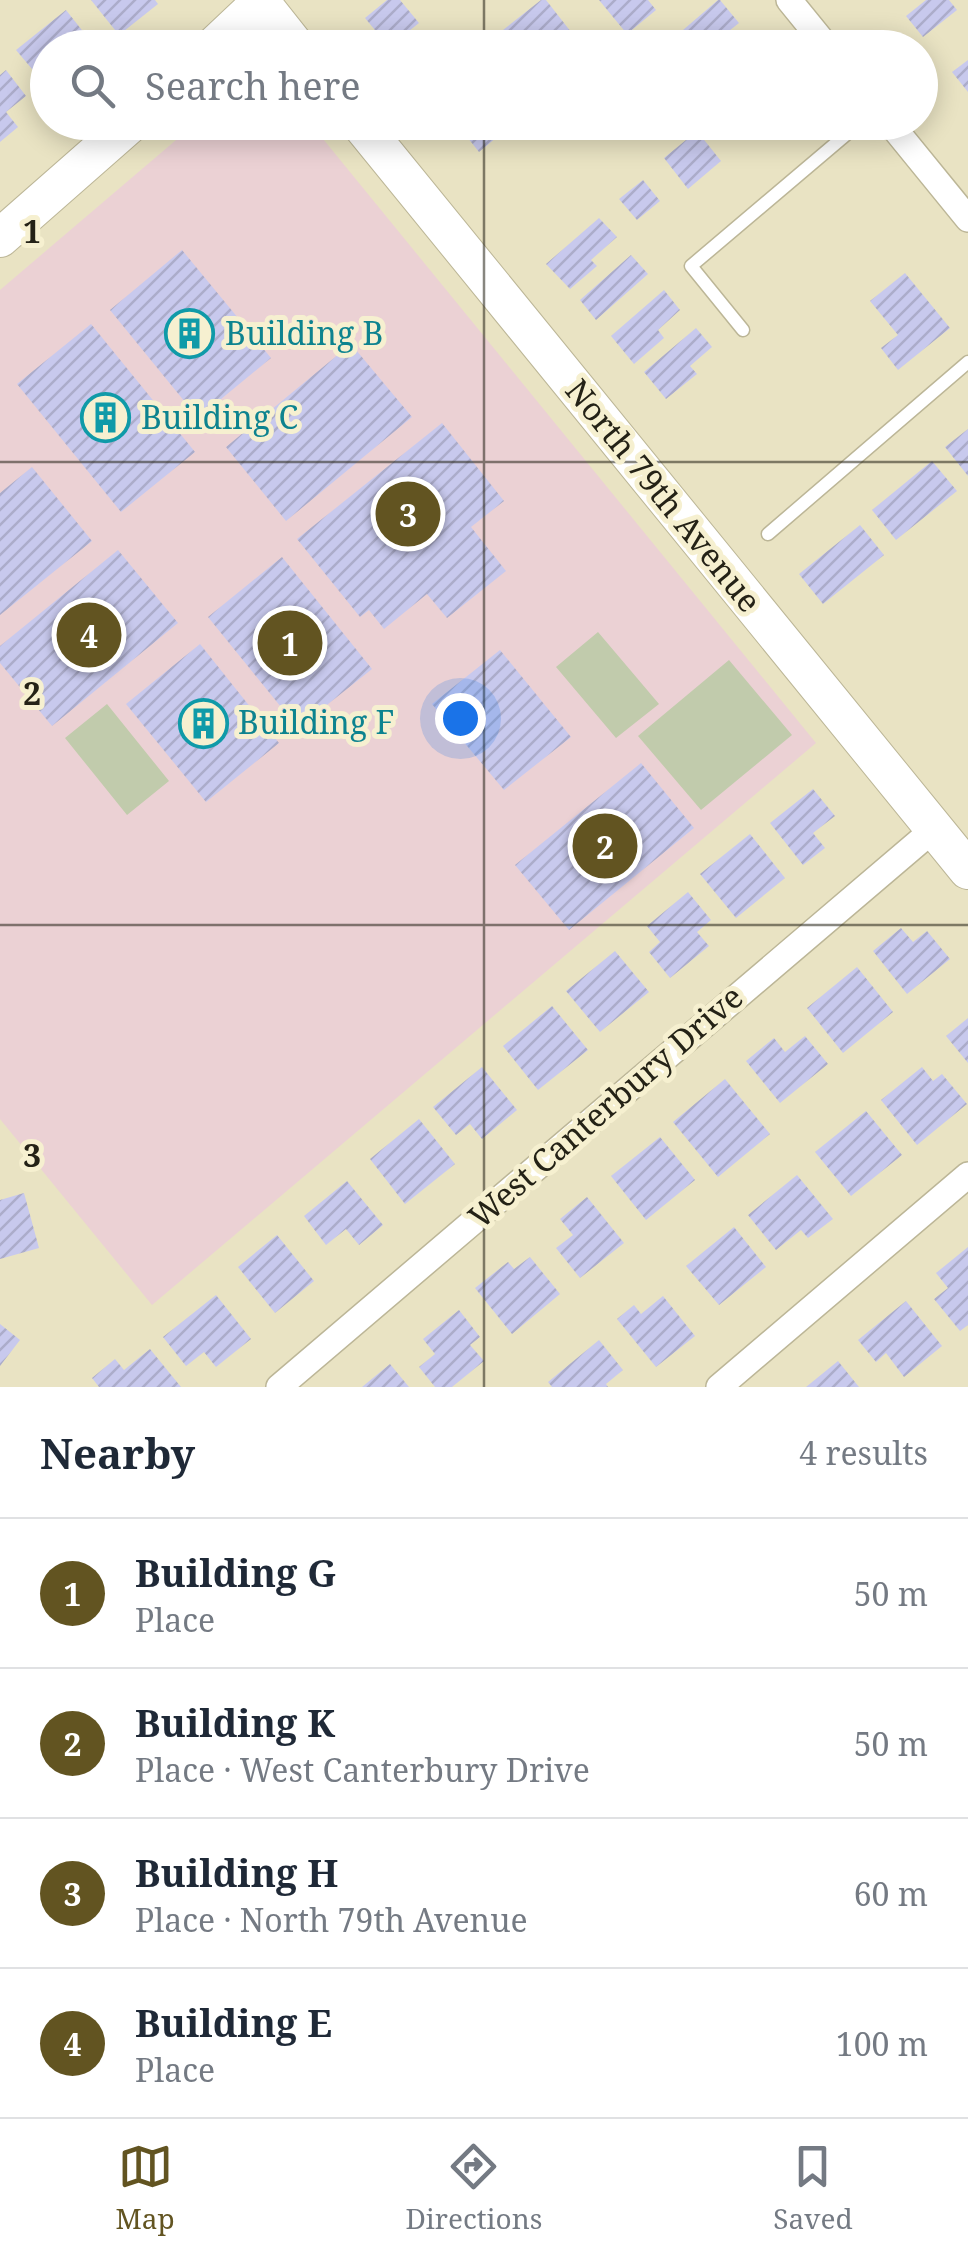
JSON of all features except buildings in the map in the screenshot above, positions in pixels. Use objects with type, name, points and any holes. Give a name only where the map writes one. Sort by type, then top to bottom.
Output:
[{"type":"street","points":[[789,0],[813,30]]},
{"type":"street","points":[[231,30],[261,1],[284,30]]},
{"type":"street","points":[[0,238],[112,140]]},
{"type":"street","name":"North 79th Avenue","points":[[374,140],[934,829],[966,863]]},
{"type":"street","points":[[904,140],[968,219]]},
{"type":"street","name":"West Canterbury Drive","points":[[279,1387],[934,829]]},
{"type":"street","points":[[719,1387],[968,1176]]},
{"type":"lane","points":[[744,330],[692,266],[839,140]]},
{"type":"lane","points":[[768,534],[968,362]]},
{"type":"shaded area","points":[[176,140],[324,140],[816,743],[152,1305],[0,1119],[0,290]]},
{"type":"green space","points":[[598,632],[659,704],[616,738],[556,667]]},
{"type":"green space","points":[[729,660],[792,735],[701,810],[638,736]]},
{"type":"green space","points":[[107,704],[169,781],[127,815],[65,738]]},
{"type":"place","name":"Building B","points":[[190,334]]},
{"type":"place","name":"Building C","points":[[106,418]]},
{"type":"place","name":"Building H","points":[[408,514]]},
{"type":"place","name":"Building E","points":[[89,635]]},
{"type":"place","name":"Building G","points":[[290,643]]},
{"type":"place","name":"Building F","points":[[203,723]]},
{"type":"place","name":"Building K","points":[[605,846]]}]
